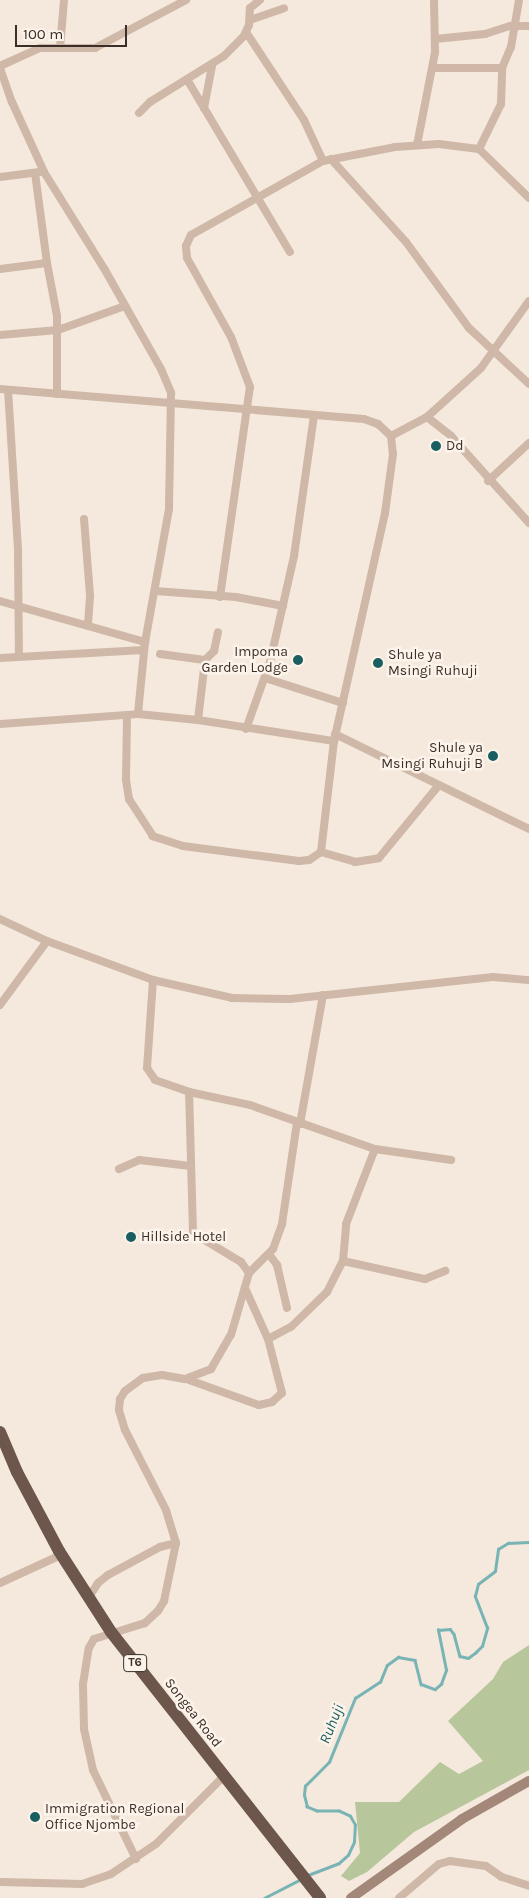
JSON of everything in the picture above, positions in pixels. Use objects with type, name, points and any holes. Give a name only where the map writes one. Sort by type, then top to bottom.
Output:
[{"type":"highway","name":"Songea Road","points":[[0,1432],[20,1479],[61,1555],[88,1599],[111,1632],[223,1777],[300,1876],[316,1893]]},
{"type":"main road","points":[[351,1898],[454,1824],[529,1781]]},
{"type":"street","points":[[60,48],[64,0]]},
{"type":"street","points":[[138,714],[145,646],[169,509],[172,404],[165,376],[62,197],[44,172],[12,102],[0,67],[40,48],[89,50],[100,47],[186,0]]},
{"type":"street","points":[[139,113],[150,102],[212,66],[246,32],[250,20],[250,8],[260,0]]},
{"type":"street","points":[[417,145],[433,68],[435,39],[434,0]]},
{"type":"street","points":[[479,150],[501,104],[502,68],[515,25],[519,0]]},
{"type":"street","points":[[250,20],[284,8]]},
{"type":"street","points":[[435,39],[485,34],[515,25],[529,26]]},
{"type":"street","points":[[246,32],[300,113],[327,160],[406,242],[464,322],[529,384]]},
{"type":"street","points":[[204,111],[204,95],[212,66]]},
{"type":"street","points":[[433,68],[502,68]]},
{"type":"street","points":[[188,81],[204,111],[290,252]]},
{"type":"street","points":[[220,597],[250,387],[242,363],[188,258],[186,246],[191,235],[327,160],[417,145],[479,150],[529,198]]},
{"type":"street","points":[[0,177],[44,172]]},
{"type":"street","points":[[36,173],[46,263],[58,330],[57,394]]},
{"type":"street","points":[[0,269],[46,263]]},
{"type":"street","points":[[391,436],[427,417],[495,352],[529,301]]},
{"type":"street","points":[[0,335],[58,330],[125,306]]},
{"type":"street","points":[[19,656],[18,606],[4,390],[364,419],[378,424],[391,436],[393,454],[385,513],[335,738],[322,852]]},
{"type":"street","points":[[246,729],[265,678],[283,606],[303,507],[314,416]]},
{"type":"street","points":[[427,417],[451,436],[488,481],[529,523]]},
{"type":"street","points":[[488,481],[529,443]]},
{"type":"street","points":[[84,519],[90,596],[88,624]]},
{"type":"street","points":[[155,591],[220,597],[283,606]]},
{"type":"street","points":[[0,601],[88,624],[145,646]]},
{"type":"street","points":[[198,720],[205,660],[214,651],[218,632]]},
{"type":"street","points":[[0,658],[145,646]]},
{"type":"street","points":[[160,654],[205,660]]},
{"type":"street","points":[[265,678],[343,703]]},
{"type":"street","points":[[0,724],[138,714],[198,720],[246,729],[335,738],[439,785],[529,829]]},
{"type":"street","points":[[127,716],[126,771],[130,799],[153,836],[183,846],[298,861],[309,860],[322,852],[355,862],[379,858],[439,785]]},
{"type":"street","points":[[0,920],[47,941],[153,980],[232,998],[290,999],[493,976],[529,980]]},
{"type":"street","points":[[0,1005],[32,965],[47,941]]},
{"type":"street","points":[[153,980],[147,1057],[149,1075],[189,1092],[250,1105],[375,1149],[451,1160]]},
{"type":"street","points":[[185,1379],[211,1369],[221,1356],[249,1273],[269,1254],[282,1224],[298,1123],[323,995]]},
{"type":"street","points":[[189,1092],[193,1233],[241,1262],[249,1273]]},
{"type":"street","points":[[268,1339],[291,1326],[319,1302],[343,1261],[346,1224],[375,1149]]},
{"type":"street","points":[[119,1169],[139,1160],[191,1166]]},
{"type":"street","points":[[269,1254],[277,1265],[287,1308]]},
{"type":"street","points":[[343,1261],[425,1279],[445,1271]]},
{"type":"street","points":[[136,1859],[93,1770],[84,1730],[82,1684],[90,1648],[94,1639],[111,1632],[145,1623],[158,1611],[168,1585],[176,1543],[170,1521],[139,1463],[119,1410],[124,1391],[143,1378],[162,1376],[185,1379],[225,1391],[248,1403],[272,1402],[282,1393],[282,1386],[268,1339],[245,1288]]},
{"type":"street","points":[[88,1599],[98,1583],[108,1575],[160,1547],[176,1543]]},
{"type":"street","points":[[0,1583],[61,1555]]},
{"type":"street","points":[[0,1882],[82,1884],[111,1874],[156,1844],[223,1777]]},
{"type":"street","points":[[399,1898],[439,1864],[450,1861],[486,1866],[529,1886]]},
{"type":"green space","points":[[529,1645],[529,1770],[414,1832],[367,1872],[349,1881],[341,1876],[360,1853],[355,1802],[399,1802],[440,1762],[459,1774],[483,1761],[448,1721],[493,1679],[503,1662]]},
{"type":"waterway","name":"Ruhuji","points":[[308,1875],[339,1863],[348,1855],[354,1842],[355,1825],[350,1816],[339,1811],[317,1811],[307,1807],[304,1795],[305,1786],[329,1762],[355,1698],[380,1682],[387,1665],[398,1657],[415,1660],[421,1684],[435,1689],[441,1684],[446,1670],[438,1630],[450,1629],[454,1634],[460,1656],[468,1658],[475,1653],[482,1646],[487,1628],[475,1596],[478,1584],[495,1571],[498,1549],[508,1543],[529,1542]]},
{"type":"waterway","name":"Ruhuji","points":[[264,1898],[301,1879]]},
{"type":"place","name":"Dd","points":[[436,446]]},
{"type":"place","name":"Impoma Garden Lodge","points":[[298,660]]},
{"type":"place","name":"Shule ya Msingi Ruhuji","points":[[378,663]]},
{"type":"place","name":"Shule ya Msingi Ruhuji B","points":[[493,756]]},
{"type":"place","name":"Hillside Hotel","points":[[131,1237]]},
{"type":"place","name":"Immigration Regional Office Njombe","points":[[35,1817]]}]
